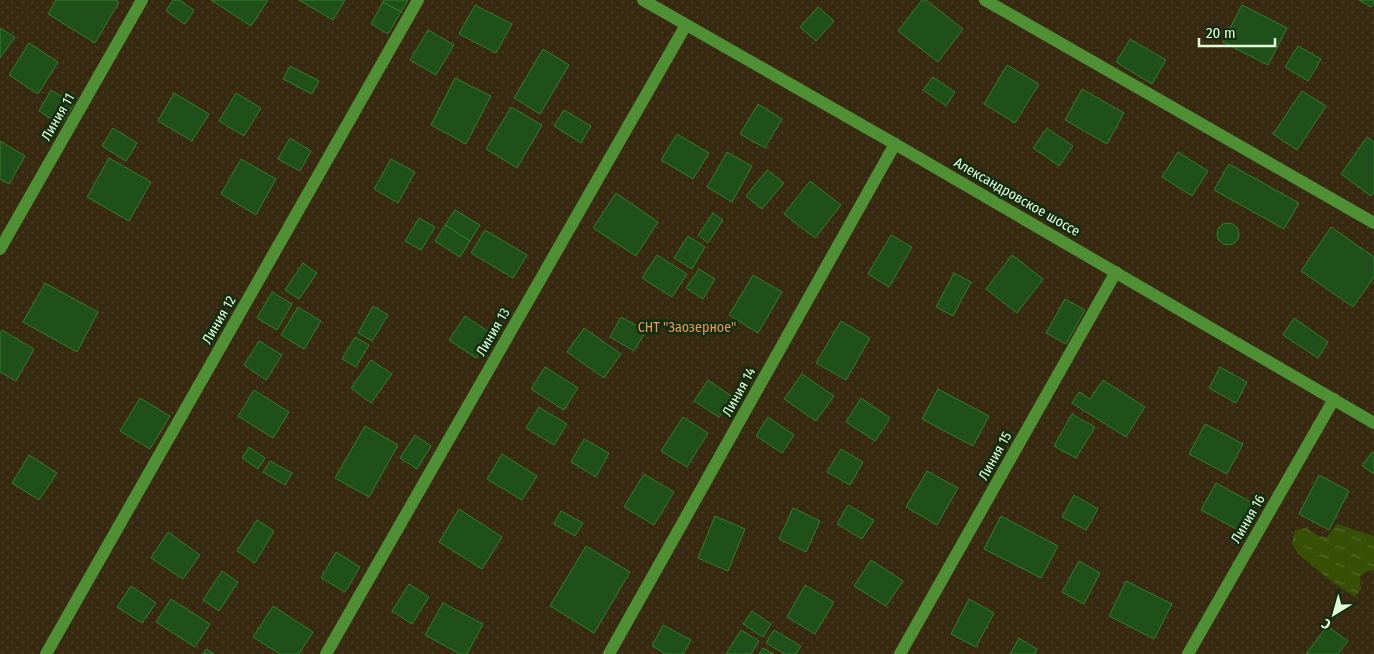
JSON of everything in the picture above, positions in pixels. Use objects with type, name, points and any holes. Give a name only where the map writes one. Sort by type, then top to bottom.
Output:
[{"type":"street","name":"Линия 11","points":[[0,249],[142,0]]},
{"type":"street","name":"Линия 12","points":[[46,654],[418,0]]},
{"type":"street","name":"Александровское шоссе","points":[[644,0],[896,144],[1374,423]]},
{"type":"street","points":[[985,0],[1374,223]]},
{"type":"street","name":"Линия 13","points":[[326,654],[686,25]]},
{"type":"street","name":"Линия 14","points":[[609,654],[896,144]]},
{"type":"street","name":"Линия 15","points":[[900,654],[1116,272]]},
{"type":"street","name":"Линия 16","points":[[1188,654],[1334,399]]},
{"type":"green space","name":"СНТ \"Заозерное\"","points":[[0,0],[1374,0],[1374,654],[0,654]]},
{"type":"water","points":[[1337,524],[1374,536],[1374,570],[1360,576],[1361,589],[1355,597],[1331,581],[1298,554],[1292,543],[1295,530],[1306,528],[1319,536],[1327,537]]},
{"type":"building","points":[[56,0],[115,0],[119,2],[95,43],[48,14]]},
{"type":"building","points":[[173,0],[179,0],[194,10],[185,24],[166,11]]},
{"type":"building","points":[[211,0],[268,0],[251,26]]},
{"type":"building","points":[[299,0],[345,0],[333,20]]},
{"type":"building","points":[[384,0],[408,0],[401,12],[383,2]]},
{"type":"building","points":[[922,0],[926,0],[963,29],[938,62],[898,31]]},
{"type":"building","points":[[1359,0],[1374,0],[1374,2],[1371,7]]},
{"type":"building","points":[[383,2],[401,12],[388,34],[371,24]]},
{"type":"building","points":[[475,5],[512,24],[496,53],[459,34]]},
{"type":"building","points":[[1242,5],[1287,28],[1268,65],[1223,42]]},
{"type":"building","points":[[818,7],[834,21],[816,41],[800,27]]},
{"type":"building","points":[[0,28],[15,37],[0,58]]},
{"type":"building","points":[[428,30],[454,45],[436,75],[410,60]]},
{"type":"building","points":[[1130,39],[1166,60],[1152,84],[1116,62]]},
{"type":"building","points":[[29,43],[58,62],[38,94],[9,75]]},
{"type":"building","points":[[1298,46],[1321,59],[1308,81],[1285,67]]},
{"type":"building","points":[[543,49],[569,65],[540,114],[514,98]]},
{"type":"building","points":[[1007,65],[1039,84],[1015,123],[984,104]]},
{"type":"building","points":[[290,66],[319,81],[312,94],[283,79]]},
{"type":"building","points":[[933,77],[955,92],[946,106],[923,90]]},
{"type":"building","points":[[455,78],[491,96],[466,144],[431,125]]},
{"type":"building","points":[[1082,89],[1124,113],[1107,144],[1065,120]]},
{"type":"building","points":[[51,90],[74,104],[61,125],[39,111]]},
{"type":"building","points":[[1302,91],[1326,106],[1297,150],[1273,134]]},
{"type":"building","points":[[174,93],[209,114],[192,141],[158,121]]},
{"type":"building","points":[[236,93],[261,108],[244,136],[219,121]]},
{"type":"building","points":[[758,104],[782,119],[765,148],[740,134]]},
{"type":"building","points":[[511,107],[542,125],[517,168],[486,149]]},
{"type":"building","points":[[564,110],[591,126],[581,143],[554,126]]},
{"type":"building","points":[[113,128],[137,143],[126,161],[102,146]]},
{"type":"building","points":[[1047,128],[1073,146],[1059,166],[1033,148]]},
{"type":"building","points":[[677,134],[709,153],[693,179],[661,160]]},
{"type":"building","points":[[1367,137],[1374,142],[1374,192],[1371,196],[1341,174]]},
{"type":"building","points":[[290,138],[311,151],[300,171],[278,159]]},
{"type":"building","points":[[0,141],[25,156],[9,184],[0,179]]},
{"type":"building","points":[[727,152],[752,166],[732,202],[707,187]]},
{"type":"building","points":[[1178,152],[1208,171],[1192,196],[1162,177]]},
{"type":"building","points":[[109,158],[151,182],[129,221],[87,197]]},
{"type":"building","points":[[241,159],[276,179],[256,215],[221,194]]},
{"type":"building","points":[[391,159],[415,172],[398,203],[374,189]]},
{"type":"building","points":[[1229,164],[1299,203],[1284,229],[1214,190]]},
{"type":"building","points":[[767,170],[784,183],[762,209],[746,196]]},
{"type":"building","points":[[810,181],[841,205],[815,238],[784,214]]},
{"type":"building","points":[[616,193],[658,222],[636,256],[593,228]]},
{"type":"building","points":[[455,210],[480,225],[470,241],[445,225]]},
{"type":"building","points":[[713,213],[723,220],[708,243],[698,235]]},
{"type":"building","points":[[419,218],[435,227],[421,250],[405,241]]},
{"type":"building","points":[[1228,223],[1236,226],[1239,234],[1236,242],[1228,245],[1220,242],[1217,234],[1220,226]]},
{"type":"building","points":[[445,225],[470,241],[460,257],[435,241]]},
{"type":"building","points":[[1331,227],[1374,257],[1374,277],[1353,307],[1301,271]]},
{"type":"building","points":[[485,230],[527,255],[513,278],[471,253]]},
{"type":"building","points":[[891,235],[912,247],[889,287],[868,274]]},
{"type":"building","points":[[688,236],[705,247],[692,269],[674,258]]},
{"type":"building","points":[[657,255],[687,274],[672,297],[642,278]]},
{"type":"building","points":[[1012,255],[1043,279],[1017,313],[986,289]]},
{"type":"building","points":[[303,263],[317,273],[299,299],[285,290]]},
{"type":"building","points":[[699,269],[715,279],[703,299],[686,288]]},
{"type":"building","points":[[954,273],[971,282],[953,316],[936,307]]},
{"type":"building","points":[[753,275],[782,292],[758,333],[729,315]]},
{"type":"building","points":[[45,283],[98,312],[77,352],[23,322]]},
{"type":"building","points":[[272,292],[292,304],[277,330],[257,318]]},
{"type":"building","points":[[1065,299],[1085,310],[1066,344],[1046,333]]},
{"type":"building","points":[[373,306],[388,315],[372,341],[358,333]]},
{"type":"building","points":[[298,307],[321,321],[304,349],[281,335]]},
{"type":"building","points":[[465,316],[492,334],[476,358],[449,340]]},
{"type":"building","points":[[621,317],[646,331],[634,351],[610,337]]},
{"type":"building","points":[[1294,318],[1328,342],[1318,358],[1283,335]]},
{"type":"building","points":[[841,321],[870,338],[846,380],[816,363]]},
{"type":"building","points":[[584,328],[621,354],[604,378],[567,352]]},
{"type":"building","points":[[2,330],[34,349],[16,381],[0,372],[0,334]]},
{"type":"building","points":[[355,337],[369,345],[356,367],[342,359]]},
{"type":"building","points":[[259,341],[282,355],[266,380],[244,365]]},
{"type":"building","points":[[371,360],[392,374],[371,403],[351,388]]},
{"type":"building","points":[[545,367],[578,388],[564,410],[531,389]]},
{"type":"building","points":[[1220,367],[1247,382],[1236,403],[1209,388]]},
{"type":"building","points":[[802,374],[834,396],[816,421],[784,399]]},
{"type":"building","points":[[708,380],[733,397],[719,417],[694,401]]},
{"type":"building","points":[[1103,380],[1145,407],[1126,437],[1072,403],[1079,392],[1090,399]]},
{"type":"building","points":[[938,389],[989,416],[973,446],[922,419]]},
{"type":"building","points":[[254,390],[289,412],[273,438],[238,416]]},
{"type":"building","points":[[140,398],[170,416],[150,449],[120,431]]},
{"type":"building","points":[[861,398],[890,418],[875,441],[846,422]]},
{"type":"building","points":[[539,407],[567,424],[554,445],[526,428]]},
{"type":"building","points":[[1072,414],[1095,427],[1076,458],[1054,446]]},
{"type":"building","points":[[683,417],[708,433],[687,467],[661,451]]},
{"type":"building","points":[[768,417],[794,435],[782,453],[756,436]]},
{"type":"building","points":[[1205,424],[1243,444],[1227,474],[1189,454]]},
{"type":"building","points":[[365,426],[398,445],[369,497],[335,478]]},
{"type":"building","points":[[415,435],[431,446],[417,469],[400,458]]},
{"type":"building","points":[[584,439],[609,453],[596,477],[571,462]]},
{"type":"building","points":[[249,447],[265,458],[258,469],[242,458]]},
{"type":"building","points":[[841,449],[863,462],[850,485],[827,472]]},
{"type":"building","points":[[1372,452],[1374,453],[1374,474],[1362,466]]},
{"type":"building","points":[[502,454],[537,476],[522,500],[487,479]]},
{"type":"building","points":[[29,455],[57,473],[39,500],[12,483]]},
{"type":"building","points":[[270,461],[292,473],[285,485],[263,472]]},
{"type":"building","points":[[927,471],[958,488],[937,525],[906,507]]},
{"type":"building","points":[[644,474],[674,492],[654,525],[624,507]]},
{"type":"building","points":[[1319,475],[1349,491],[1329,530],[1299,514]]},
{"type":"building","points":[[1216,483],[1256,505],[1242,532],[1201,510]]},
{"type":"building","points":[[1074,495],[1098,509],[1086,530],[1062,517]]},
{"type":"building","points":[[848,505],[874,520],[862,539],[837,524]]},
{"type":"building","points":[[793,508],[820,521],[806,552],[779,539]]},
{"type":"building","points":[[459,509],[502,537],[482,569],[439,542]]},
{"type":"building","points":[[561,511],[583,523],[575,536],[554,524]]},
{"type":"building","points":[[715,516],[745,529],[728,571],[698,558]]},
{"type":"building","points":[[1001,516],[1058,546],[1041,578],[984,549]]},
{"type":"building","points":[[257,520],[274,531],[255,563],[237,551]]},
{"type":"building","points":[[168,532],[200,555],[183,579],[151,558]]},
{"type":"building","points":[[586,546],[630,572],[594,633],[550,606]]},
{"type":"building","points":[[336,552],[360,567],[345,592],[321,578]]},
{"type":"building","points":[[871,560],[903,581],[886,606],[854,586]]},
{"type":"building","points":[[1079,561],[1100,573],[1084,604],[1062,592]]},
{"type":"building","points":[[222,571],[238,582],[219,611],[203,600]]},
{"type":"building","points":[[1126,581],[1172,604],[1154,639],[1109,616]]},
{"type":"building","points":[[409,584],[429,597],[412,624],[392,611]]},
{"type":"building","points":[[805,585],[834,602],[815,634],[787,617]]},
{"type":"building","points":[[131,586],[156,603],[142,623],[117,607]]},
{"type":"building","points":[[171,599],[210,624],[195,647],[156,622]]},
{"type":"building","points":[[969,599],[994,613],[976,647],[951,634]]},
{"type":"building","points":[[443,603],[483,624],[467,654],[460,654],[425,635]]},
{"type":"building","points":[[273,606],[313,632],[299,654],[280,654],[253,637]]},
{"type":"building","points":[[752,611],[771,624],[763,637],[743,624]]},
{"type":"building","points":[[663,625],[691,640],[683,654],[666,654],[652,646]]},
{"type":"building","points":[[1327,626],[1348,641],[1338,654],[1306,654]]},
{"type":"building","points":[[741,630],[759,641],[751,654],[726,654]]},
{"type":"building","points":[[774,630],[801,646],[796,654],[785,654],[766,643]]},
{"type":"building","points":[[1019,638],[1037,649],[1035,654],[1010,654]]},
{"type":"building","points":[[763,648],[774,654],[759,654]]},
{"type":"building","points":[[206,649],[214,654],[203,654]]}]
